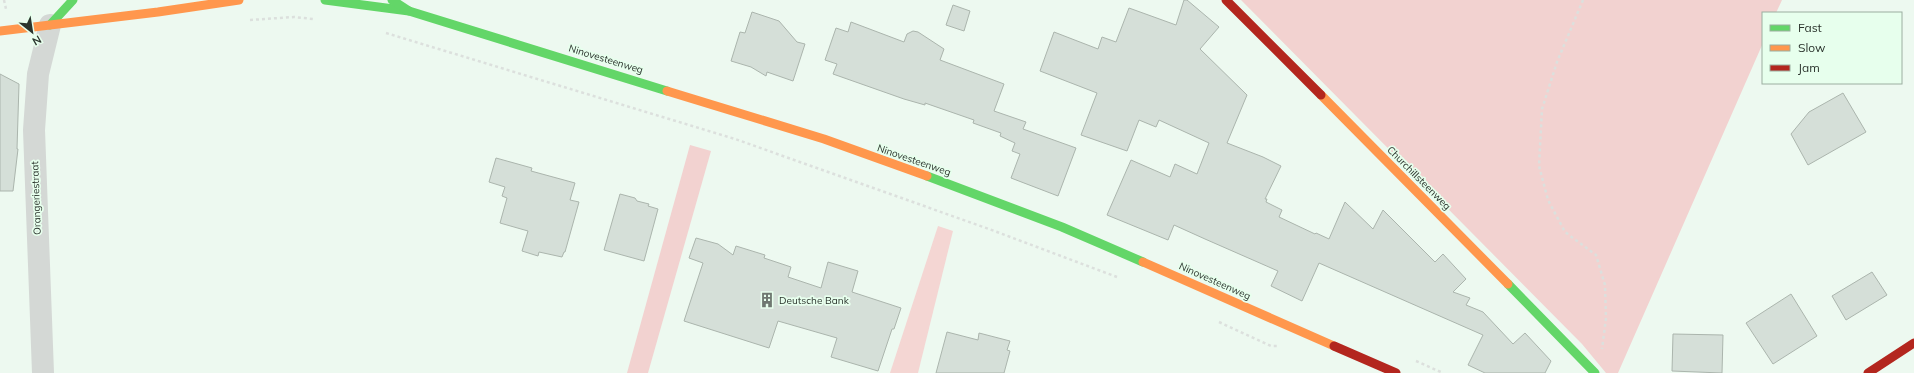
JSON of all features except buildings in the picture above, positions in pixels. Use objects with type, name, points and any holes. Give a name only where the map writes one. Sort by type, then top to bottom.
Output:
[{"type":"main road","points":[[51,16],[73,0]]},
{"type":"main road","points":[[0,31],[51,16],[239,0]]},
{"type":"main road","name":"Ninovesteenweg","points":[[325,0],[385,10],[409,11],[817,137],[989,198],[1077,233],[1396,373]]},
{"type":"main road","name":"Ninovesteenweg","points":[[392,0],[409,11]]},
{"type":"main road","name":"Churchillsteenweg","points":[[1226,0],[1595,373]]},
{"type":"main road","points":[[1869,373],[1914,343]]},
{"type":"street","name":"Orangeriestraat","points":[[43,373],[34,130],[38,74],[51,16]]},
{"type":"path","points":[[1583,0],[1557,62],[1542,109],[1539,166],[1548,200],[1565,232],[1596,255],[1605,285],[1606,318],[1602,353]]},
{"type":"path","points":[[242,20],[294,17],[316,20]]},
{"type":"path","points":[[384,32],[735,139],[989,229],[1124,280]]},
{"type":"path","points":[[1215,320],[1271,346],[1284,348]]},
{"type":"shaded area","points":[[1241,0],[1782,0],[1776,12],[1762,12],[1762,45],[1618,373],[1606,373],[1582,344]]},
{"type":"shaded area","points":[[690,145],[711,151],[648,373],[627,373]]},
{"type":"shaded area","points":[[938,226],[953,231],[918,373],[890,373]]},
{"type":"traffic: fast","points":[[50,25],[73,0]]},
{"type":"traffic: fast","points":[[325,0],[409,11]]},
{"type":"traffic: fast","points":[[392,0],[409,11],[667,91]]},
{"type":"traffic: fast","points":[[927,176],[1062,227],[1143,262]]},
{"type":"traffic: fast","points":[[1508,284],[1595,373]]},
{"type":"traffic: slow","points":[[0,31],[158,12],[239,0]]},
{"type":"traffic: slow","points":[[667,91],[824,139],[927,176]]},
{"type":"traffic: slow","points":[[1321,95],[1508,284]]},
{"type":"traffic: slow","points":[[1143,262],[1334,346]]},
{"type":"traffic: jam","points":[[1226,0],[1321,95]]},
{"type":"traffic: jam","points":[[1868,373],[1914,343]]},
{"type":"traffic: jam","points":[[1334,346],[1396,373]]},
{"type":"place","name":"Deutsche Bank","points":[[767,300]]}]
